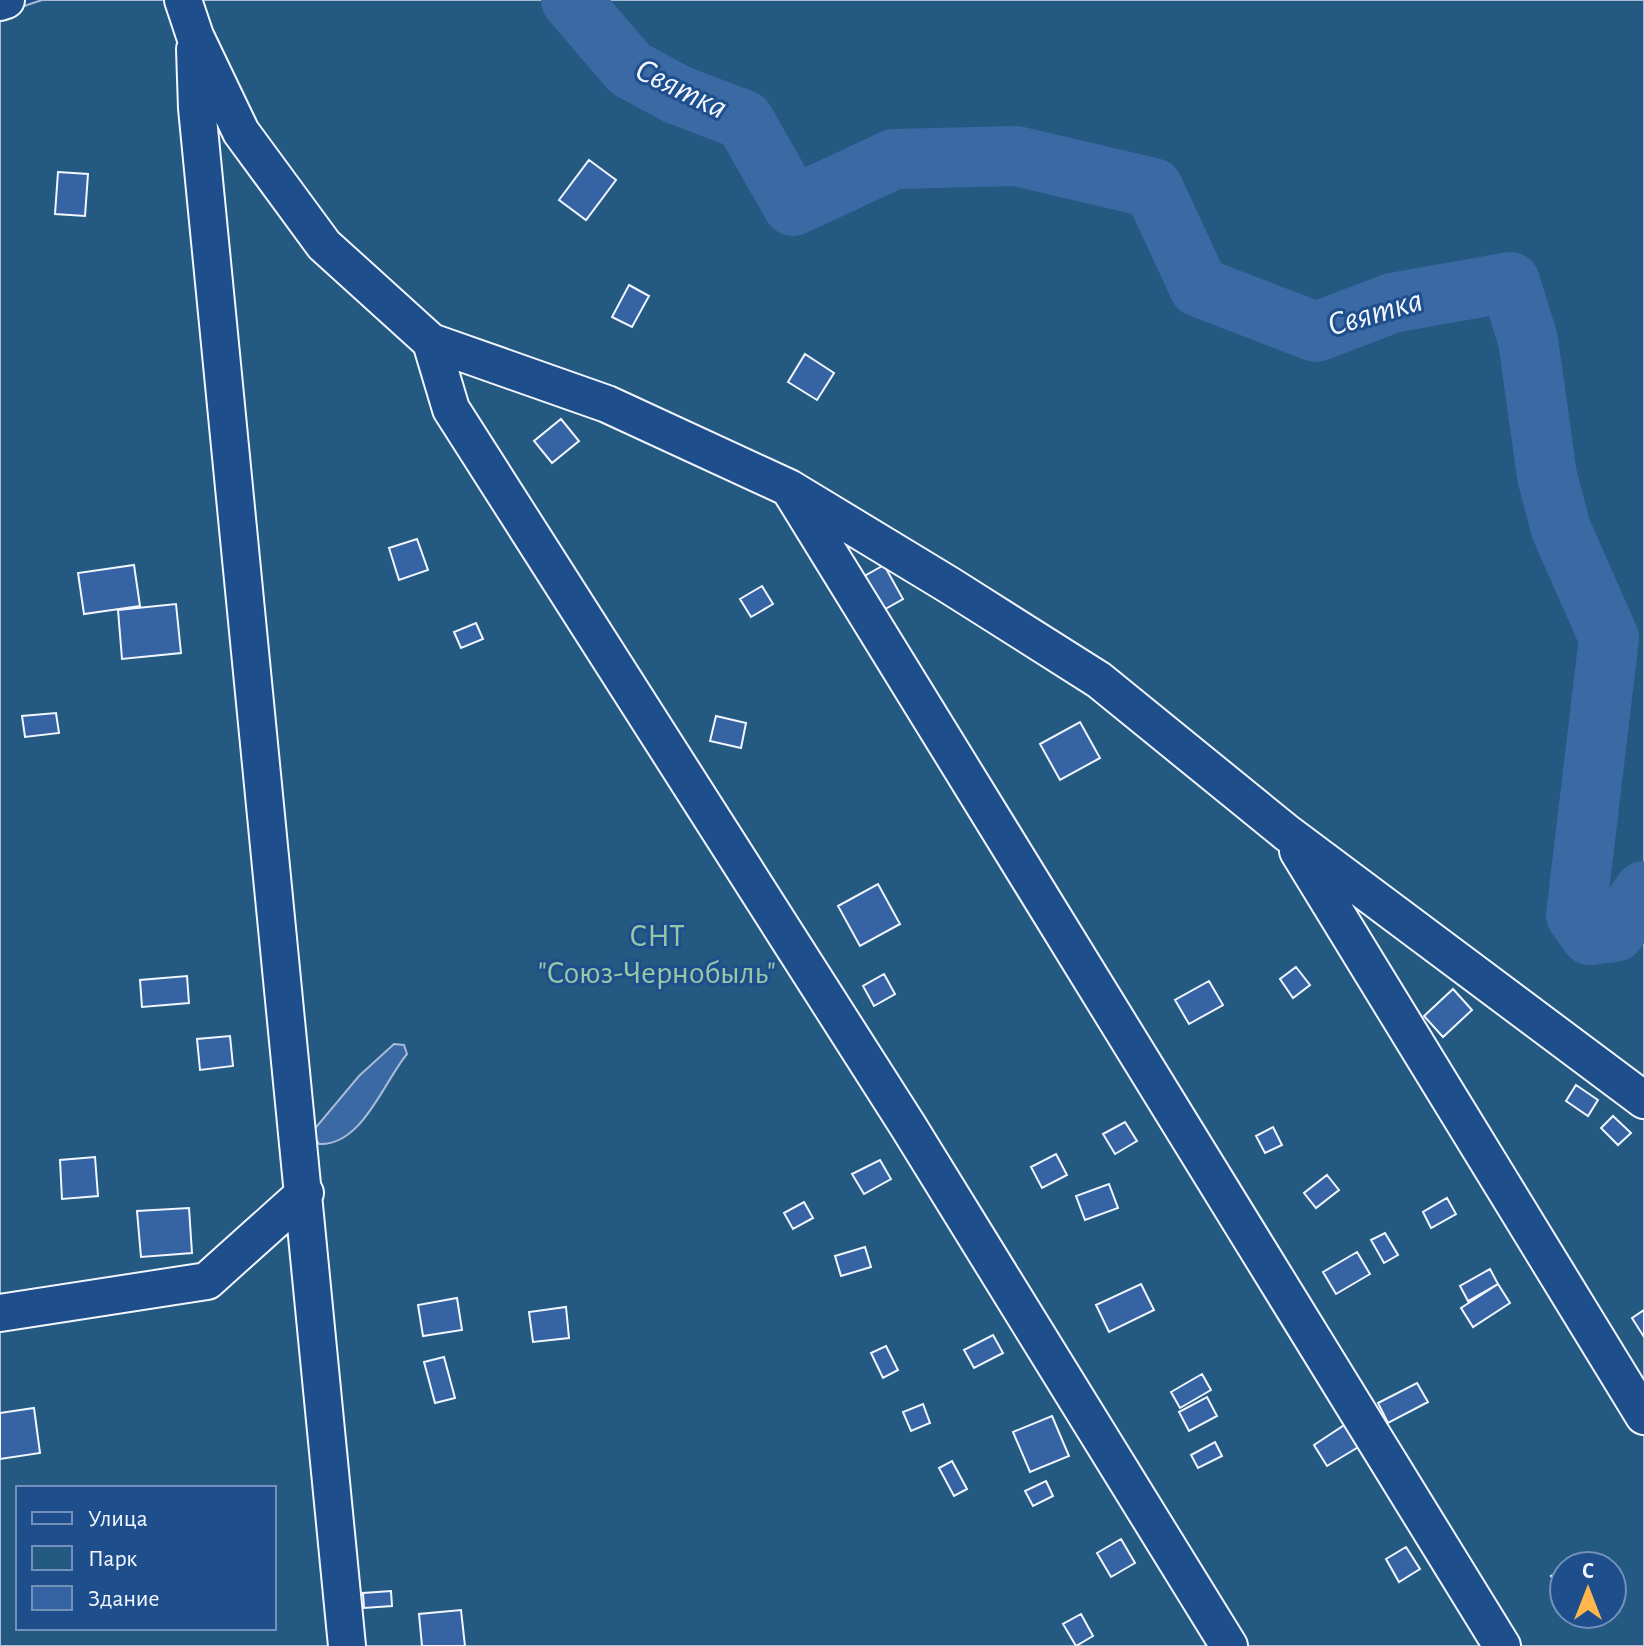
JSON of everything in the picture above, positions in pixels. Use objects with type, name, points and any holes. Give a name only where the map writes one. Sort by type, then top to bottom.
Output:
[{"type":"street","points":[[183,0],[195,36],[241,132],[324,245],[431,342],[607,404],[789,488],[1099,680],[1287,833],[1644,1100]]},
{"type":"street","points":[[195,36],[197,108],[347,1646]]},
{"type":"street","points":[[431,342],[451,409],[908,1126],[1229,1646]]},
{"type":"street","points":[[789,488],[1502,1646]]},
{"type":"street","points":[[1287,833],[1644,1416]]},
{"type":"street","points":[[0,1313],[207,1281],[305,1193]]},
{"type":"green space","name":"СНТ \"Союз-Чернобыль\"","points":[[42,0],[1644,0],[1644,1646],[0,1646],[0,14]]},
{"type":"shaded area","points":[[394,1044],[404,1045],[407,1054],[370,1111],[348,1135],[334,1142],[319,1144],[312,1132],[359,1076]]},
{"type":"building","points":[[589,160],[616,180],[586,220],[559,200]]},
{"type":"building","points":[[58,172],[88,174],[85,216],[55,214]]},
{"type":"building","points":[[629,285],[649,296],[632,327],[612,317]]},
{"type":"building","points":[[805,354],[834,373],[817,400],[788,382]]},
{"type":"building","points":[[561,419],[579,441],[552,463],[534,441]]},
{"type":"building","points":[[417,539],[428,570],[399,580],[389,548]]},
{"type":"building","points":[[134,565],[140,606],[84,614],[78,573]]},
{"type":"building","points":[[884,565],[903,599],[880,612],[861,578]]},
{"type":"building","points":[[762,586],[773,604],[751,617],[740,599]]},
{"type":"building","points":[[176,604],[181,653],[122,659],[118,610]]},
{"type":"building","points":[[476,623],[483,639],[461,648],[454,632]]},
{"type":"building","points":[[56,713],[59,733],[25,737],[22,716]]},
{"type":"building","points":[[716,716],[746,723],[741,748],[710,741]]},
{"type":"building","points":[[1080,722],[1100,758],[1060,780],[1040,744]]},
{"type":"building","points":[[878,884],[900,924],[860,946],[838,906]]},
{"type":"building","points":[[1296,967],[1310,985],[1293,998],[1280,979]]},
{"type":"building","points":[[884,974],[895,994],[874,1006],[863,986]]},
{"type":"building","points":[[187,976],[189,1003],[142,1007],[140,980]]},
{"type":"building","points":[[1209,981],[1223,1005],[1189,1024],[1175,1000]]},
{"type":"building","points":[[1453,989],[1472,1010],[1443,1037],[1424,1016]]},
{"type":"building","points":[[230,1036],[233,1066],[200,1070],[197,1039]]},
{"type":"building","points":[[1576,1085],[1598,1100],[1588,1116],[1566,1101]]},
{"type":"building","points":[[1613,1116],[1631,1133],[1618,1145],[1601,1128]]},
{"type":"building","points":[[1125,1122],[1137,1141],[1115,1154],[1103,1134]]},
{"type":"building","points":[[1273,1127],[1282,1145],[1265,1153],[1256,1136]]},
{"type":"building","points":[[1056,1154],[1067,1175],[1042,1188],[1031,1167]]},
{"type":"building","points":[[95,1157],[98,1196],[62,1199],[60,1160]]},
{"type":"building","points":[[880,1160],[891,1179],[864,1194],[852,1174]]},
{"type":"building","points":[[1327,1175],[1339,1190],[1316,1208],[1304,1193]]},
{"type":"building","points":[[1109,1184],[1118,1208],[1085,1220],[1076,1196]]},
{"type":"building","points":[[1447,1198],[1456,1214],[1431,1228],[1423,1212]]},
{"type":"building","points":[[804,1202],[813,1218],[793,1229],[784,1213]]},
{"type":"building","points":[[189,1208],[192,1253],[141,1257],[137,1211]]},
{"type":"building","points":[[1385,1233],[1398,1255],[1384,1263],[1371,1240]]},
{"type":"building","points":[[865,1247],[871,1267],[841,1276],[835,1256]]},
{"type":"building","points":[[1357,1252],[1370,1274],[1336,1294],[1323,1272]]},
{"type":"building","points":[[1490,1269],[1498,1284],[1468,1301],[1460,1286]]},
{"type":"building","points":[[1141,1284],[1154,1310],[1109,1332],[1096,1305]]},
{"type":"building","points":[[1498,1284],[1510,1303],[1473,1327],[1461,1308]]},
{"type":"building","points":[[457,1298],[462,1330],[423,1336],[418,1305]]},
{"type":"building","points":[[566,1307],[569,1338],[533,1342],[529,1312]]},
{"type":"building","points":[[1644,1310],[1644,1337],[1632,1318]]},
{"type":"building","points":[[993,1335],[1003,1353],[974,1368],[964,1350]]},
{"type":"building","points":[[886,1346],[898,1370],[883,1378],[871,1353]]},
{"type":"building","points":[[444,1357],[455,1398],[435,1403],[424,1362]]},
{"type":"building","points":[[1202,1374],[1211,1390],[1180,1408],[1171,1392]]},
{"type":"building","points":[[1417,1383],[1428,1402],[1388,1423],[1378,1403]]},
{"type":"building","points":[[1207,1397],[1217,1416],[1189,1431],[1179,1412]]},
{"type":"building","points":[[923,1404],[930,1423],[911,1431],[903,1412]]},
{"type":"building","points":[[34,1408],[40,1453],[0,1459],[0,1413]]},
{"type":"building","points":[[1052,1416],[1069,1456],[1030,1472],[1013,1432]]},
{"type":"building","points":[[1346,1424],[1360,1446],[1327,1466],[1314,1445]]},
{"type":"building","points":[[1215,1442],[1222,1456],[1198,1468],[1191,1455]]},
{"type":"building","points":[[952,1461],[967,1489],[954,1496],[939,1468]]},
{"type":"building","points":[[1046,1481],[1053,1496],[1033,1506],[1025,1491]]},
{"type":"building","points":[[1121,1539],[1135,1563],[1111,1577],[1097,1553]]},
{"type":"building","points":[[1406,1547],[1420,1569],[1399,1582],[1386,1559]]},
{"type":"building","points":[[391,1591],[392,1606],[364,1608],[363,1593]]},
{"type":"building","points":[[461,1610],[465,1646],[422,1646],[419,1614]]},
{"type":"building","points":[[1081,1614],[1093,1636],[1076,1646],[1063,1624]]},
{"type":"waterway","name":"Святка","points":[[571,0],[630,69],[678,95],[744,120],[793,206],[894,159],[1016,156],[1153,188],[1199,287],[1316,332],[1392,303],[1510,282],[1528,340],[1547,476],[1561,529],[1609,638],[1576,915],[1590,935],[1615,932],[1644,891]]}]
